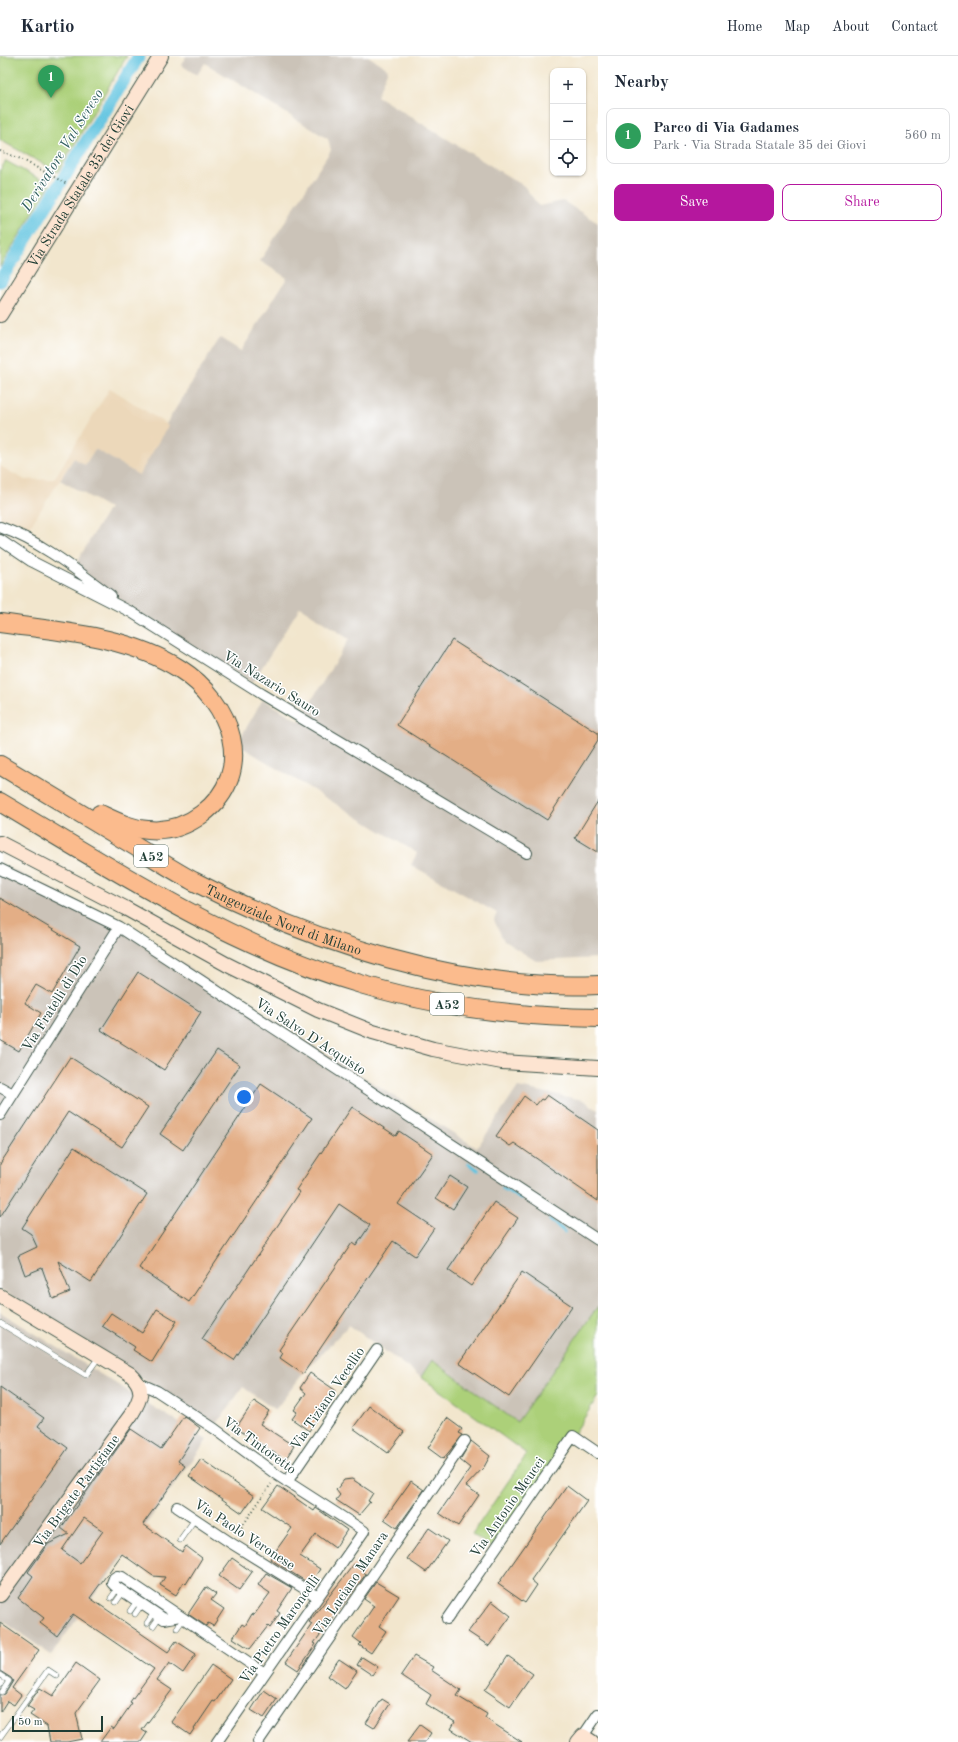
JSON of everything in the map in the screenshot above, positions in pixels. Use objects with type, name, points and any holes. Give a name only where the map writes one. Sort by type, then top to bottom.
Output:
[{"type":"highway","points":[[0,623],[88,636],[121,643],[150,653],[180,669],[198,683],[218,706],[230,736],[234,761],[229,781],[224,791],[209,808],[184,825],[156,831],[121,824],[0,761]]},
{"type":"highway","name":"Tangenziale Nord di Milano","points":[[0,765],[192,881],[283,923],[376,955],[438,970],[532,984],[598,985]]},
{"type":"highway","name":"A52","points":[[0,802],[154,894],[232,934],[300,963],[364,985],[456,1006],[539,1017],[598,1018]]},
{"type":"main road","name":"Via Strada Statale 35 dei Giovi","points":[[0,315],[161,56]]},
{"type":"main road","points":[[0,843],[233,967],[318,1010],[373,1032],[433,1048],[502,1062],[585,1069],[598,1068]]},
{"type":"main road","points":[[0,1296],[130,1374],[139,1383]]},
{"type":"main road","name":"Via Brigate Partigiane","points":[[0,1594],[131,1415],[140,1400],[139,1383]]},
{"type":"street","points":[[0,527],[22,535],[42,546],[131,612]]},
{"type":"street","name":"Via Nazario Sauro","points":[[0,540],[31,561],[131,612],[261,694],[527,853]]},
{"type":"street","name":"Via Salvo D'Acquisto","points":[[0,869],[119,927],[598,1240]]},
{"type":"street","name":"Via Fratelli di Dio","points":[[0,1114],[119,927]]},
{"type":"street","points":[[0,1087],[13,1094]]},
{"type":"street","name":"Via Tiziano Vecellio","points":[[287,1482],[377,1350]]},
{"type":"street","name":"Via Tintoretto","points":[[139,1383],[157,1391],[215,1429],[287,1482],[364,1531]]},
{"type":"street","name":"Via Antonio Meucci","points":[[447,1620],[573,1436],[598,1453]]},
{"type":"street","name":"Via Luciano Manara","points":[[258,1742],[465,1441]]},
{"type":"street","name":"Via Paolo Veronese","points":[[177,1507],[231,1543],[318,1597]]},
{"type":"street","name":"Via Pietro Maroncelli","points":[[217,1742],[364,1531]]},
{"type":"street","points":[[182,1617],[164,1619],[157,1615],[112,1583],[114,1578],[117,1576],[122,1577],[182,1617],[265,1673]]},
{"type":"street","points":[[584,1740],[598,1714]]},
{"type":"lane","points":[[0,1323],[86,1376],[100,1356]]},
{"type":"lane","points":[[180,1540],[195,1519]]},
{"type":"lane","points":[[112,1598],[121,1590]]},
{"type":"lane","points":[[116,1602],[121,1590]]},
{"type":"lane","points":[[132,1612],[139,1603]]},
{"type":"lane","points":[[147,1622],[157,1615]]},
{"type":"lane","points":[[153,1626],[157,1615]]},
{"type":"lane","points":[[178,1628],[182,1617]]},
{"type":"lane","points":[[0,1737],[48,1670],[57,1676]]},
{"type":"lane","points":[[0,1675],[9,1681],[2,1692]]},
{"type":"path","points":[[0,151],[22,159],[68,185]]},
{"type":"path","points":[[231,1543],[277,1475]]},
{"type":"shaded area","points":[[186,56],[368,56],[388,69],[377,96],[524,186],[539,206],[563,201],[598,223],[598,958],[536,961],[504,941],[494,920],[497,913],[411,865],[417,853],[237,744],[263,699],[299,721],[349,639],[300,607],[252,683],[133,609],[75,565],[109,508],[60,480],[74,458],[85,465],[95,449],[139,475],[168,426],[166,424],[220,338],[241,351],[287,278],[260,261],[331,150],[328,139],[205,63],[197,75],[181,65]]},
{"type":"shaded area","points":[[110,388],[169,426],[139,475],[95,449],[85,465],[74,458],[26,533],[0,520],[0,466],[25,480],[54,479]]},
{"type":"shaded area","points":[[0,863],[113,920],[477,1148],[518,1087],[583,1100],[598,1110],[598,1306],[517,1422],[433,1360],[421,1377],[349,1325],[305,1371],[275,1410],[243,1387],[216,1425],[0,1289]]},
{"type":"shaded area","points":[[0,1312],[207,1440],[51,1655],[0,1619]]},
{"type":"green space","points":[[0,56],[127,56],[58,172],[0,140]]},
{"type":"green space","points":[[6,161],[50,185],[0,267],[0,170]]},
{"type":"green space","points":[[598,1306],[598,1396],[574,1434],[492,1548],[472,1534],[527,1454],[421,1377],[432,1360],[517,1422]]},
{"type":"green space","points":[[117,1580],[165,1611],[165,1615],[118,1584]]},
{"type":"building","points":[[452,640],[598,733],[598,740],[547,820],[397,725]]},
{"type":"building","points":[[598,801],[598,852],[575,838]]},
{"type":"building","points":[[0,898],[80,946],[52,994],[36,985],[25,1003],[41,1013],[19,1051],[0,1040]]},
{"type":"building","points":[[138,972],[201,1012],[164,1070],[101,1030]]},
{"type":"building","points":[[217,1050],[240,1065],[183,1150],[160,1134]]},
{"type":"building","points":[[70,1057],[148,1107],[122,1147],[68,1112],[0,1217],[0,1164]]},
{"type":"building","points":[[261,1084],[312,1118],[189,1302],[139,1268]]},
{"type":"building","points":[[547,1095],[598,1130],[598,1201],[514,1143],[510,1146],[496,1136],[524,1096],[536,1105]]},
{"type":"building","points":[[352,1107],[396,1136],[399,1131],[433,1154],[398,1204],[434,1228],[415,1256],[393,1241],[303,1374],[280,1358],[283,1353],[279,1350],[352,1243],[356,1246],[370,1225],[339,1204],[234,1360],[202,1339],[300,1192],[296,1190]]},
{"type":"building","points":[[74,1147],[147,1194],[91,1282],[58,1261],[70,1292],[53,1299],[42,1268],[25,1275],[18,1256],[37,1247],[31,1234],[22,1228]]},
{"type":"building","points":[[450,1176],[467,1187],[453,1209],[436,1198]]},
{"type":"building","points":[[494,1202],[518,1218],[471,1286],[448,1270]]},
{"type":"building","points":[[522,1272],[572,1306],[509,1397],[459,1363]]},
{"type":"building","points":[[157,1309],[177,1321],[152,1362],[133,1350],[135,1347],[102,1326],[111,1313],[142,1333]]},
{"type":"building","points":[[310,1373],[335,1390],[317,1415],[319,1416],[309,1431],[292,1419],[297,1412],[294,1410],[306,1393],[300,1388]]},
{"type":"building","points":[[0,1387],[44,1418],[38,1426],[68,1448],[0,1544]]},
{"type":"building","points":[[254,1401],[269,1411],[260,1424],[294,1446],[285,1460],[236,1428]]},
{"type":"building","points":[[369,1406],[404,1432],[388,1453],[353,1428]]},
{"type":"building","points":[[184,1416],[200,1428],[178,1461],[185,1466],[143,1524],[182,1552],[186,1546],[202,1558],[186,1584],[184,1582],[176,1595],[160,1585],[165,1577],[153,1576],[122,1554],[90,1598],[168,1652],[176,1641],[196,1654],[183,1673],[169,1663],[157,1680],[172,1690],[142,1730],[147,1733],[141,1742],[100,1742],[111,1727],[114,1729],[132,1703],[130,1702],[154,1669],[73,1614],[57,1636],[40,1623],[44,1618],[18,1598],[33,1576],[28,1572],[48,1544],[69,1534],[61,1528],[131,1429],[161,1449]],"holes":[[[84,1518],[103,1531],[80,1563],[62,1550]]]},
{"type":"building","points":[[447,1418],[462,1429],[459,1433],[463,1435],[443,1459],[428,1448]]},
{"type":"building","points":[[471,1441],[490,1456],[484,1467],[466,1486],[479,1495],[458,1526],[439,1513],[470,1468],[460,1460]]},
{"type":"building","points":[[201,1459],[254,1496],[242,1513],[189,1476]]},
{"type":"building","points":[[352,1479],[373,1493],[368,1501],[370,1502],[359,1515],[336,1500],[340,1495],[336,1490],[344,1480]]},
{"type":"building","points":[[411,1481],[424,1490],[397,1528],[384,1519]]},
{"type":"building","points":[[278,1486],[314,1511],[316,1508],[347,1530],[335,1548],[316,1534],[300,1556],[320,1569],[310,1584],[270,1559],[292,1528],[262,1508]]},
{"type":"building","points":[[567,1486],[587,1501],[531,1580],[537,1585],[525,1603],[498,1584]]},
{"type":"building","points":[[429,1528],[448,1541],[426,1572],[407,1559]]},
{"type":"building","points":[[232,1558],[252,1572],[239,1590],[219,1576]]},
{"type":"building","points":[[354,1564],[366,1574],[314,1643],[316,1644],[298,1670],[286,1662],[312,1624],[309,1622]]},
{"type":"building","points":[[266,1573],[292,1588],[277,1611],[280,1613],[270,1628],[268,1626],[250,1649],[233,1638],[242,1624],[245,1626],[252,1614],[254,1615],[270,1593],[258,1585]]},
{"type":"building","points":[[376,1582],[399,1596],[379,1626],[386,1631],[371,1653],[359,1645],[361,1643],[353,1637],[374,1606],[364,1599]]},
{"type":"building","points":[[206,1587],[216,1594],[211,1600],[224,1609],[213,1626],[208,1623],[206,1626],[188,1614]]},
{"type":"building","points":[[492,1601],[511,1616],[489,1646],[468,1632]]},
{"type":"building","points":[[0,1623],[39,1650],[12,1688],[21,1695],[14,1705],[7,1701],[0,1712],[0,1695],[5,1694],[13,1681],[0,1671]]},
{"type":"building","points":[[414,1656],[433,1667],[431,1670],[461,1690],[457,1696],[487,1714],[485,1718],[522,1742],[472,1742],[451,1729],[455,1722],[426,1704],[431,1695],[401,1675]]},
{"type":"building","points":[[508,1656],[533,1674],[510,1707],[485,1690]]},
{"type":"building","points":[[362,1657],[378,1667],[372,1675],[357,1665]]},
{"type":"building","points":[[339,1659],[357,1671],[345,1689],[327,1676]]},
{"type":"building","points":[[76,1663],[100,1680],[76,1713],[82,1739],[67,1742],[50,1742],[47,1726],[30,1715],[34,1710],[27,1706],[40,1688],[53,1696]]},
{"type":"building","points":[[211,1665],[231,1679],[215,1702],[213,1701],[190,1735],[171,1722]]},
{"type":"building","points":[[264,1690],[277,1699],[264,1718],[251,1710]]},
{"type":"building","points":[[382,1699],[390,1704],[374,1728],[366,1723]]},
{"type":"building","points":[[420,1725],[431,1733],[425,1742],[407,1742]]},
{"type":"waterway","name":"Derivatore Val Seveso","points":[[0,281],[139,56]]},
{"type":"waterway","points":[[469,1164],[478,1170]]},
{"type":"waterway","points":[[503,1188],[521,1199]]},
{"type":"waterway","points":[[550,1220],[565,1232]]},
{"type":"place","name":"Parco di Via Gadames","points":[[51,98]]}]
